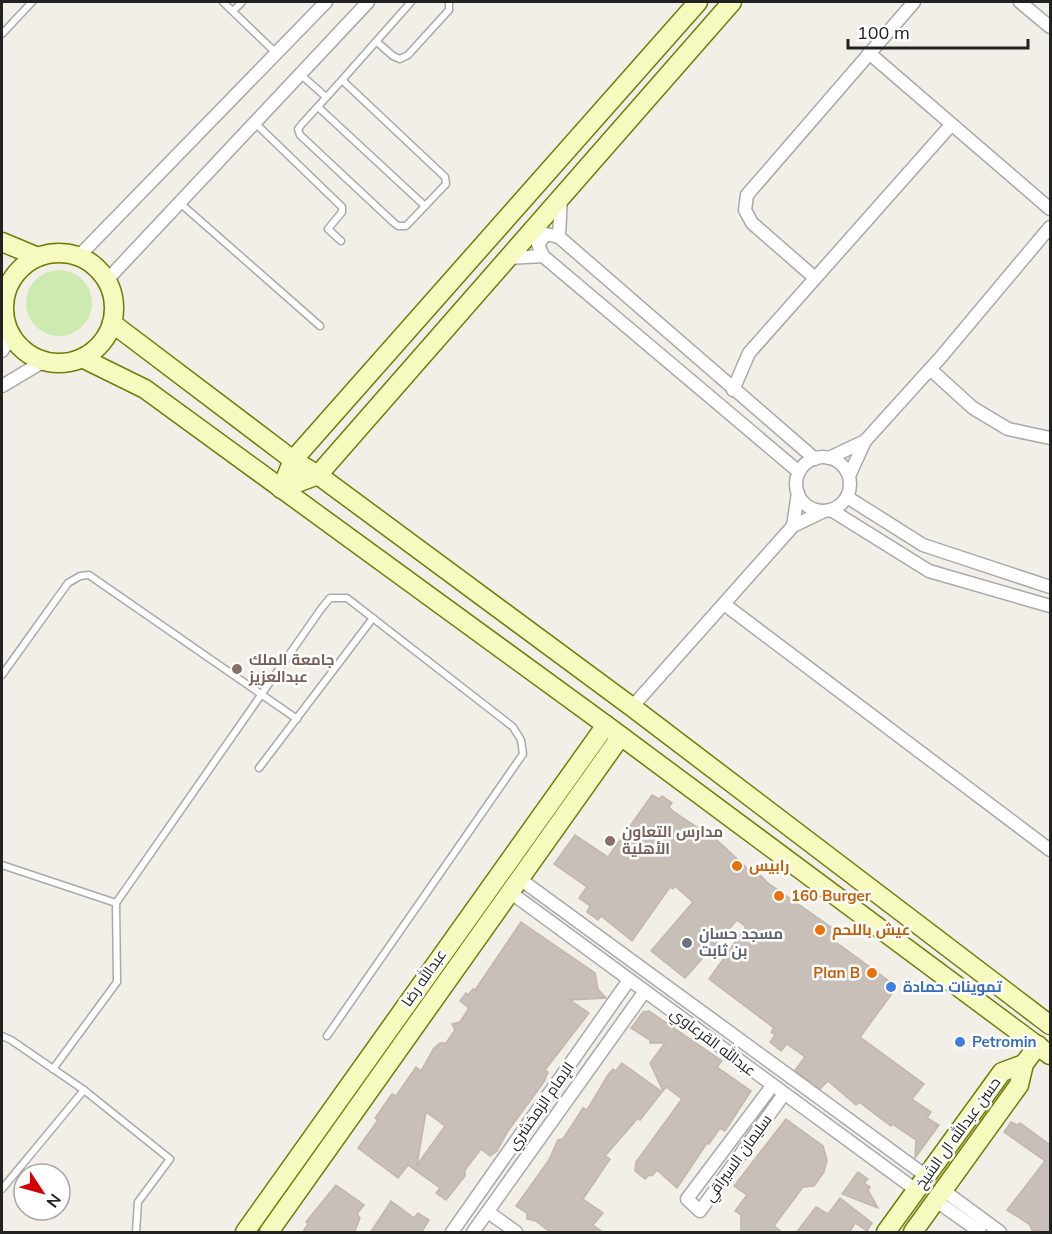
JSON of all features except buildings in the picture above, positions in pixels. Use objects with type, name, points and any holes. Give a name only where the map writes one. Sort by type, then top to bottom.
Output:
[{"type":"street","points":[[79,256],[326,2]]},
{"type":"street","points":[[107,280],[368,2]]},
{"type":"street","points":[[281,489],[293,460],[698,2]]},
{"type":"street","points":[[281,489],[318,475],[732,2]]},
{"type":"street","points":[[816,278],[752,223],[745,210],[747,195],[914,2]]},
{"type":"street","points":[[1020,2],[1050,27]]},
{"type":"street","points":[[869,53],[1050,209]]},
{"type":"street","points":[[733,390],[749,353],[951,125]]},
{"type":"street","points":[[559,237],[561,195]]},
{"type":"street","points":[[632,707],[793,526],[828,511],[847,497],[849,476],[865,441],[930,369],[1050,227]]},
{"type":"street","points":[[799,472],[543,256],[538,244],[546,234],[559,237],[815,459]]},
{"type":"street","points":[[2,242],[38,257]]},
{"type":"street","points":[[51,253],[79,256],[95,266],[107,280],[114,301],[112,323],[106,338],[82,358],[63,362],[44,361],[20,347],[7,343],[4,287],[25,265],[38,257],[51,253]]},
{"type":"street","points":[[506,258],[543,256]]},
{"type":"street","points":[[112,323],[293,460],[318,475],[632,707],[1050,1026]]},
{"type":"street","points":[[82,358],[145,389],[621,736],[1044,1050],[1024,1064]]},
{"type":"street","points":[[2,386],[44,361]]},
{"type":"street","points":[[930,369],[974,408],[1008,429],[1050,438]]},
{"type":"street","points":[[793,526],[799,472],[815,459],[829,458],[865,441]]},
{"type":"street","points":[[829,458],[840,462],[849,476]]},
{"type":"street","points":[[798,493],[799,498],[811,508],[828,511],[929,571],[1050,606]]},
{"type":"street","points":[[847,497],[923,545],[1050,587]]},
{"type":"street","points":[[724,604],[1050,850]]},
{"type":"street","name":"عبدالله رضا","points":[[245,1233],[606,725]]},
{"type":"street","name":"عبدالله رضا","points":[[269,1233],[621,736]]},
{"type":"street","name":"عبدالله القرعاوي","points":[[515,886],[630,980],[772,1086],[921,1183]]},
{"type":"street","name":"عبدالله القرعاوي","points":[[515,886],[921,1183]]},
{"type":"street","points":[[481,898],[498,908]]},
{"type":"street","name":"الإمام الزمخشري","points":[[452,1233],[630,980]]},
{"type":"street","points":[[984,1006],[999,987]]},
{"type":"street","name":"الإمام الزمخشري","points":[[479,1230],[488,1212],[645,991]]},
{"type":"street","name":"حسن عبدالله ال الشيخ","points":[[886,1233],[1002,1072],[1024,1064]]},
{"type":"street","name":"حسن عبدالله ال الشيخ","points":[[913,1233],[1019,1085],[1024,1064]]},
{"type":"street","name":"سليمان السيراقي","points":[[772,1086],[687,1199],[700,1210],[784,1094]]},
{"type":"street","points":[[939,1195],[993,1231]]},
{"type":"street","points":[[939,1195],[980,1233]]},
{"type":"street","points":[[488,1212],[516,1233]]},
{"type":"lane","points":[[2,33],[32,2]]},
{"type":"lane","points":[[223,2],[276,53]]},
{"type":"lane","points":[[233,11],[242,2]]},
{"type":"lane","points":[[342,80],[445,177],[446,184],[406,226],[398,226],[393,222],[300,135],[298,129],[411,2]]},
{"type":"lane","points":[[377,42],[393,57],[400,58],[408,55],[449,10],[450,2]]},
{"type":"lane","points":[[300,74],[326,97]]},
{"type":"lane","points":[[318,107],[425,206]]},
{"type":"lane","points":[[255,123],[342,207],[342,212],[328,229],[341,241]]},
{"type":"lane","points":[[180,203],[320,326]]},
{"type":"lane","points":[[2,675],[68,582],[80,576],[89,575],[263,693],[297,719]]},
{"type":"lane","points":[[53,1069],[117,982],[116,903],[330,598],[347,598],[513,727],[521,740],[523,754],[327,1036]]},
{"type":"lane","points":[[259,768],[373,618]]},
{"type":"lane","points":[[2,865],[116,903]]},
{"type":"lane","points":[[2,1036],[84,1090],[170,1159],[138,1202],[136,1233]]},
{"type":"lane","points":[[2,1189],[84,1090]]},
{"type":"green space","points":[[52,270],[66,270],[78,275],[87,284],[92,303],[90,316],[83,327],[66,336],[52,336],[40,331],[31,322],[26,310],[26,296],[31,284],[40,275]]},
{"type":"place","name":"جامعة الملك عبدالعزيز","points":[[237,669]]},
{"type":"place","name":"مدارس التعاون الأهلية","points":[[610,841]]},
{"type":"place","name":"رابيس","points":[[737,866]]},
{"type":"place","name":"160 Burger","points":[[779,896]]},
{"type":"place","name":"عيش باللحم","points":[[820,930]]},
{"type":"place","name":"مسجد حسان بن ثابت","points":[[687,943]]},
{"type":"place","name":"Plan B","points":[[872,973]]},
{"type":"place","name":"تموينات حمادة","points":[[891,987]]},
{"type":"place","name":"Petromin","points":[[960,1042]]}]
